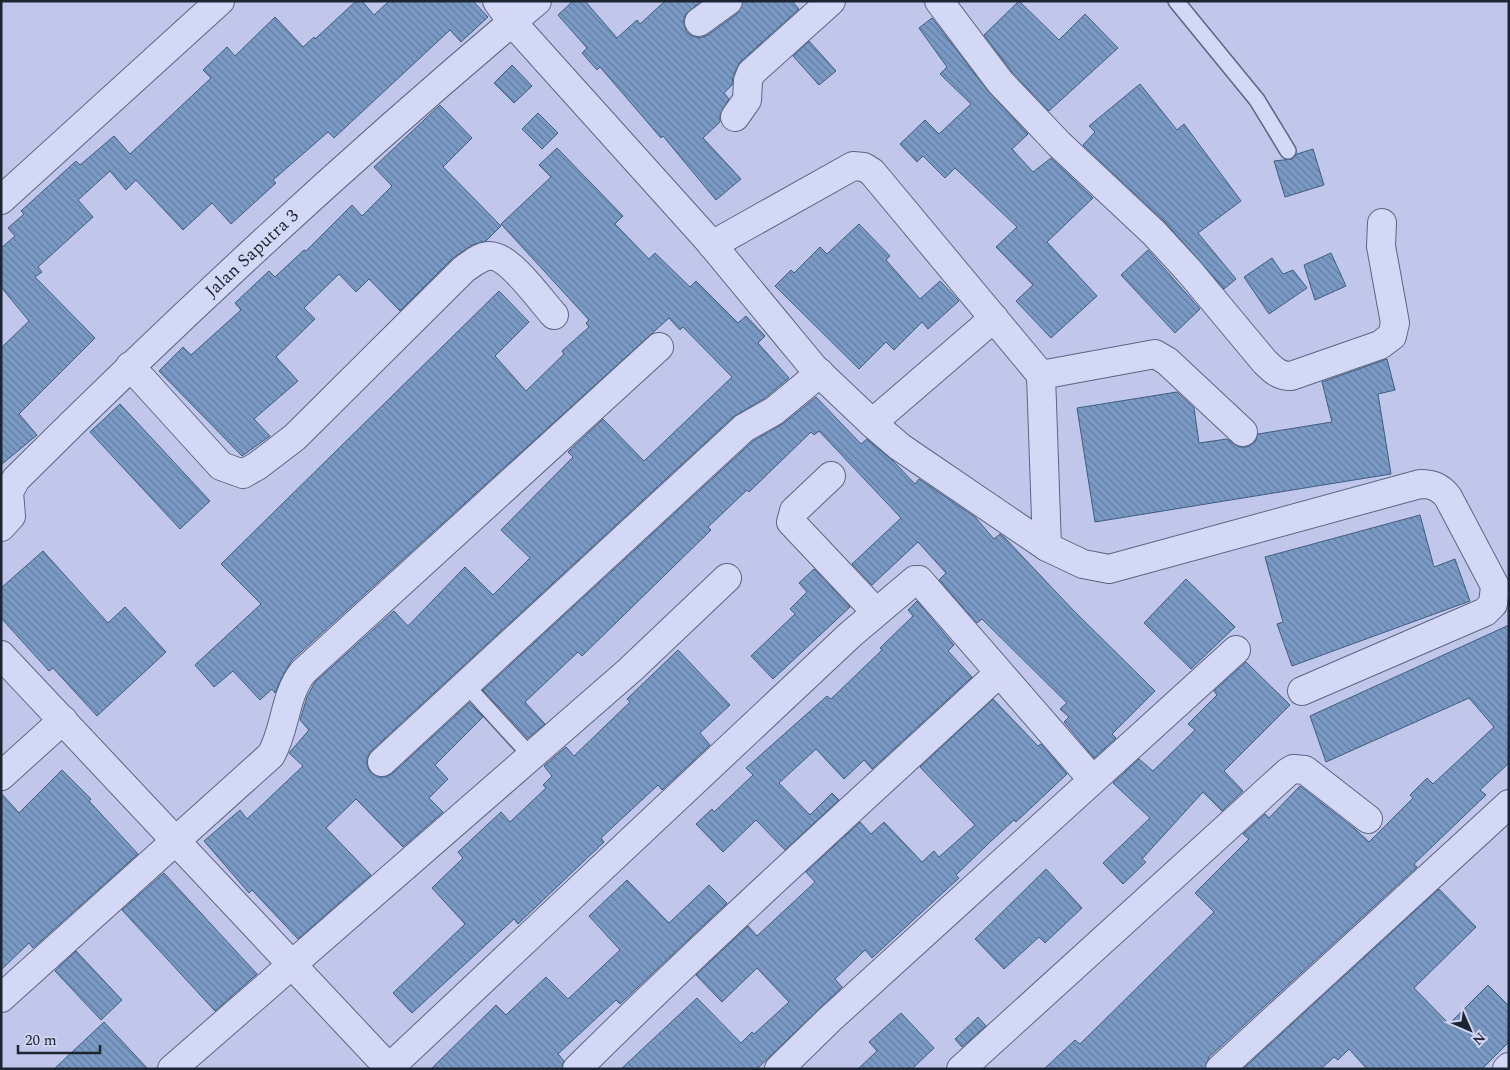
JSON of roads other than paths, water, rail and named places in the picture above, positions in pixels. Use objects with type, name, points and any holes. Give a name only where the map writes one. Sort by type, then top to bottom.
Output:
[{"type":"street","points":[[1,200],[220,1]]},
{"type":"street","name":"Jalan Saputra 3","points":[[1,527],[11,516],[9,492],[16,479],[130,366],[335,179],[504,12],[537,1]]},
{"type":"street","points":[[699,22],[728,1]]},
{"type":"street","points":[[734,117],[747,100],[748,81],[751,73],[831,1]]},
{"type":"street","points":[[939,1],[1000,82],[1059,144],[1154,233],[1189,271],[1264,360],[1283,376],[1291,376],[1380,345],[1392,336],[1395,328],[1381,246],[1382,223]]},
{"type":"street","points":[[504,12],[712,245],[820,373],[900,447],[1047,547],[1083,564],[1109,569],[1420,484],[1432,484],[1442,489],[1495,586],[1493,604],[1484,612],[1302,691]]},
{"type":"street","points":[[712,245],[854,166],[864,167],[872,172],[1041,375],[1047,547]]},
{"type":"street","points":[[130,366],[221,466],[243,474],[257,466],[295,436],[464,269],[478,259],[490,255],[500,258],[511,266],[554,315]]},
{"type":"street","points":[[872,423],[994,318]]},
{"type":"street","points":[[1,998],[272,756],[291,693],[303,672],[659,346]]},
{"type":"street","points":[[1041,375],[1155,354],[1167,361],[1243,432]]},
{"type":"street","points":[[382,762],[744,428],[774,411],[820,373]]},
{"type":"street","points":[[831,476],[794,510],[791,522],[876,612]]},
{"type":"street","points":[[172,1069],[630,670],[728,578]]},
{"type":"street","points":[[1,655],[389,1068],[909,583],[919,580],[1092,779]]},
{"type":"street","points":[[779,1069],[829,1020],[1236,650]]},
{"type":"street","points":[[577,1069],[673,973],[816,844],[999,673]]},
{"type":"street","points":[[1,776],[63,720]]},
{"type":"street","points":[[961,1069],[1288,772],[1293,769],[1305,770],[1368,819]]},
{"type":"street","points":[[1220,1069],[1509,804]]},
{"type":"lane","points":[[1176,1],[1257,100],[1288,151]]},
{"type":"lane","points":[[466,684],[531,756]]}]
